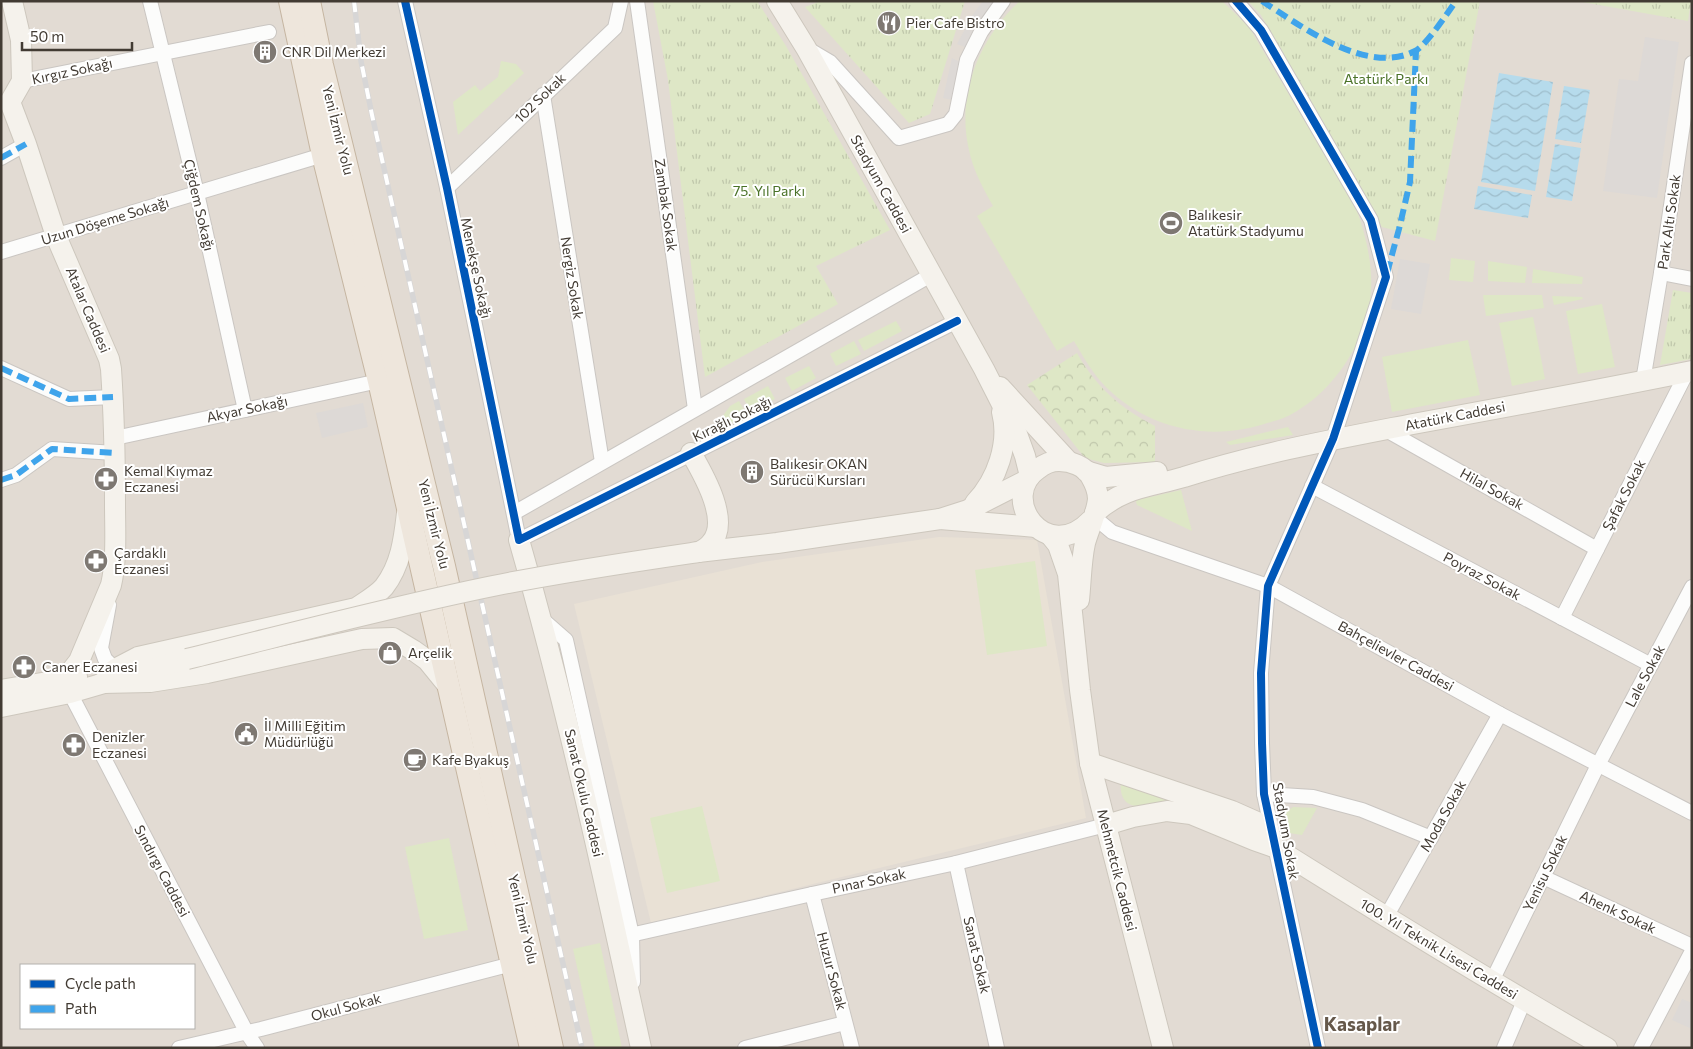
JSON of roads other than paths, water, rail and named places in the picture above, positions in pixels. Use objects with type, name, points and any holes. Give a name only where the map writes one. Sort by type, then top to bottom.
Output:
[{"type":"highway","name":"Yeni İzmir Yolu","points":[[290,1],[323,155],[379,381],[450,688],[522,962],[552,1048]]},
{"type":"highway","name":"Yeni İzmir Yolu","points":[[309,1],[337,129],[444,566],[522,962],[531,1048]]},
{"type":"main road","points":[[12,1],[20,40],[22,82]]},
{"type":"main road","name":"Stadyum Caddesi","points":[[776,1],[806,48],[984,369]]},
{"type":"main road","name":"Atalar Caddesi","points":[[22,82],[6,103],[26,144],[56,236],[108,359],[113,397],[115,446],[114,573],[111,585],[67,686]]},
{"type":"main road","points":[[984,369],[1017,434],[1025,456],[1029,478]]},
{"type":"main road","points":[[984,369],[1068,461]]},
{"type":"main road","name":"Atatürk Caddesi","points":[[1218,466],[1332,439],[1689,372]]},
{"type":"main road","points":[[968,510],[985,493],[1002,455],[1004,421],[1000,403]]},
{"type":"main road","points":[[691,453],[708,482],[718,524],[712,543],[698,552]]},
{"type":"main road","points":[[1056,461],[1068,461],[1086,471],[1096,484],[1098,496],[1085,545],[1078,609],[1080,690],[1068,574],[1058,545],[1025,513],[1022,502],[1023,491],[1034,471],[1044,464],[1056,461]]},
{"type":"main road","points":[[1086,471],[1106,478],[1193,467],[1218,466]]},
{"type":"main road","points":[[940,519],[1043,531],[1061,536],[1072,534],[1083,529],[1113,499],[1137,488],[1176,479],[1218,466]]},
{"type":"main road","points":[[1,708],[67,686],[492,586],[698,552],[777,543],[940,519],[968,510],[1029,478]]},
{"type":"main road","points":[[356,608],[383,588],[395,570],[402,548],[408,506]]},
{"type":"main road","name":"Sanat Okulu Caddesi","points":[[519,540],[542,619],[592,821],[624,936],[634,1018],[641,1048]]},
{"type":"main road","points":[[356,608],[367,610],[374,619],[374,629],[367,638],[207,673],[150,682],[109,676],[138,656],[356,608]]},
{"type":"main road","points":[[362,639],[393,638],[427,660],[450,688]]},
{"type":"main road","points":[[1,690],[67,686]]},
{"type":"main road","name":"Mehmetcik Caddesi","points":[[1080,690],[1090,763],[1163,1048]]},
{"type":"main road","name":"100. Yıl Teknik Lisesi Caddesi","points":[[1090,763],[1232,811],[1259,823],[1274,847]]},
{"type":"main road","name":"100. Yıl Teknik Lisesi Caddesi","points":[[1106,825],[1133,817],[1168,811],[1190,814],[1274,847],[1524,1001],[1607,1048]]},
{"type":"street","name":"Çiğdem Sokağı","points":[[150,1],[197,193],[245,410]]},
{"type":"street","name":"Menekşe Sokağı","points":[[405,1],[447,188],[519,540]]},
{"type":"street","name":"102 Sokak","points":[[447,188],[615,28],[621,1]]},
{"type":"street","name":"Zambak Sokak","points":[[637,1],[695,409]]},
{"type":"street","points":[[806,48],[830,62],[899,138],[948,124],[956,114],[967,60],[981,32],[1003,1]]},
{"type":"street","name":"Stadyum Sokak","points":[[1236,1],[1261,30],[1371,220],[1386,277],[1332,439],[1268,586],[1261,673],[1264,794],[1318,1048]]},
{"type":"street","name":"Kırgız Sokağı","points":[[22,82],[269,32]]},
{"type":"street","name":"Park Altı Sokak","points":[[1643,380],[1692,63]]},
{"type":"street","name":"Nergiz Sokak","points":[[543,95],[602,462]]},
{"type":"street","points":[[1,158],[26,144]]},
{"type":"street","name":"Uzun Döşeme Sokağı","points":[[1,252],[323,155]]},
{"type":"street","points":[[1661,273],[1692,278]]},
{"type":"street","name":"Kırağlı Sokağı","points":[[514,513],[931,275]]},
{"type":"street","name":"Kırağlı Sokağı","points":[[519,540],[957,321]]},
{"type":"street","points":[[1,368],[69,399],[113,397]]},
{"type":"street","name":"Şafak Sokak","points":[[1562,618],[1689,372]]},
{"type":"street","name":"Akyar Sokağı","points":[[1,480],[16,474],[52,449],[115,446],[245,410],[379,381]]},
{"type":"street","name":"Hilal Sokak","points":[[1386,430],[1598,549]]},
{"type":"street","name":"Poyraz Sokak","points":[[1312,486],[1651,665]]},
{"type":"street","name":"Bahçelievler Caddesi","points":[[1093,517],[1112,532],[1268,586],[1500,714],[1692,813]]},
{"type":"street","points":[[109,676],[101,648],[111,585]]},
{"type":"street","name":"Lale Sokak","points":[[1598,766],[1692,588]]},
{"type":"street","name":"Sındırgı Caddesi","points":[[67,686],[247,1033],[257,1048]]},
{"type":"street","name":"Moda Sokak","points":[[1386,917],[1500,714]]},
{"type":"street","name":"Yenisu Sokak","points":[[1492,981],[1598,766]]},
{"type":"street","points":[[1264,794],[1312,796],[1362,810],[1431,838]]},
{"type":"street","name":"Pınar Sokak","points":[[624,936],[956,863],[1106,825]]},
{"type":"street","name":"Sanat Sokak","points":[[956,863],[997,1048]]},
{"type":"street","name":"Ahenk Sokak","points":[[1543,877],[1692,946]]},
{"type":"street","name":"Huzur Sokak","points":[[812,894],[852,1048]]},
{"type":"street","points":[[1641,1048],[1692,951]]},
{"type":"street","name":"Okul Sokak","points":[[179,1048],[247,1033],[522,962]]},
{"type":"street","points":[[1504,1048],[1524,1001]]},
{"type":"street","points":[[745,1048],[845,1023]]},
{"type":"water","points":[[1499,73],[1553,82],[1535,191],[1481,182]]},
{"type":"water","points":[[1564,86],[1590,90],[1581,143],[1555,139]]},
{"type":"water","points":[[1555,144],[1581,148],[1572,201],[1546,197]]},
{"type":"water","points":[[1478,186],[1532,195],[1528,218],[1474,209]]},
{"type":"railway","points":[[354,1],[361,61],[372,115],[582,1048]]},
{"type":"place","name":"Pier Cafe Bistro","points":[[889,23]]},
{"type":"place","name":"CNR Dil Merkezi","points":[[265,52]]},
{"type":"place","name":"Balıkesir Atatürk Stadyumu","points":[[1171,223]]},
{"type":"place","name":"Balıkesir OKAN Sürücü Kursları","points":[[752,472]]},
{"type":"place","name":"Kemal Kıymaz Eczanesi","points":[[106,479]]},
{"type":"place","name":"Çardaklı Eczanesi","points":[[96,561]]},
{"type":"place","name":"Arçelik","points":[[390,653]]},
{"type":"place","name":"Caner Eczanesi","points":[[24,667]]},
{"type":"place","name":"İl Milli Eğitim Müdürlüğü","points":[[246,734]]},
{"type":"place","name":"Denizler Eczanesi","points":[[74,745]]},
{"type":"place","name":"Kafe Byakuş","points":[[415,760]]},
{"type":"district","name":"Kasaplar","points":[[1362,1024]]},
{"type":"park label","name":"Atatürk Parkı","points":[[1386,79]]},
{"type":"park label","name":"75. Yıl Parkı","points":[[769,191]]}]
